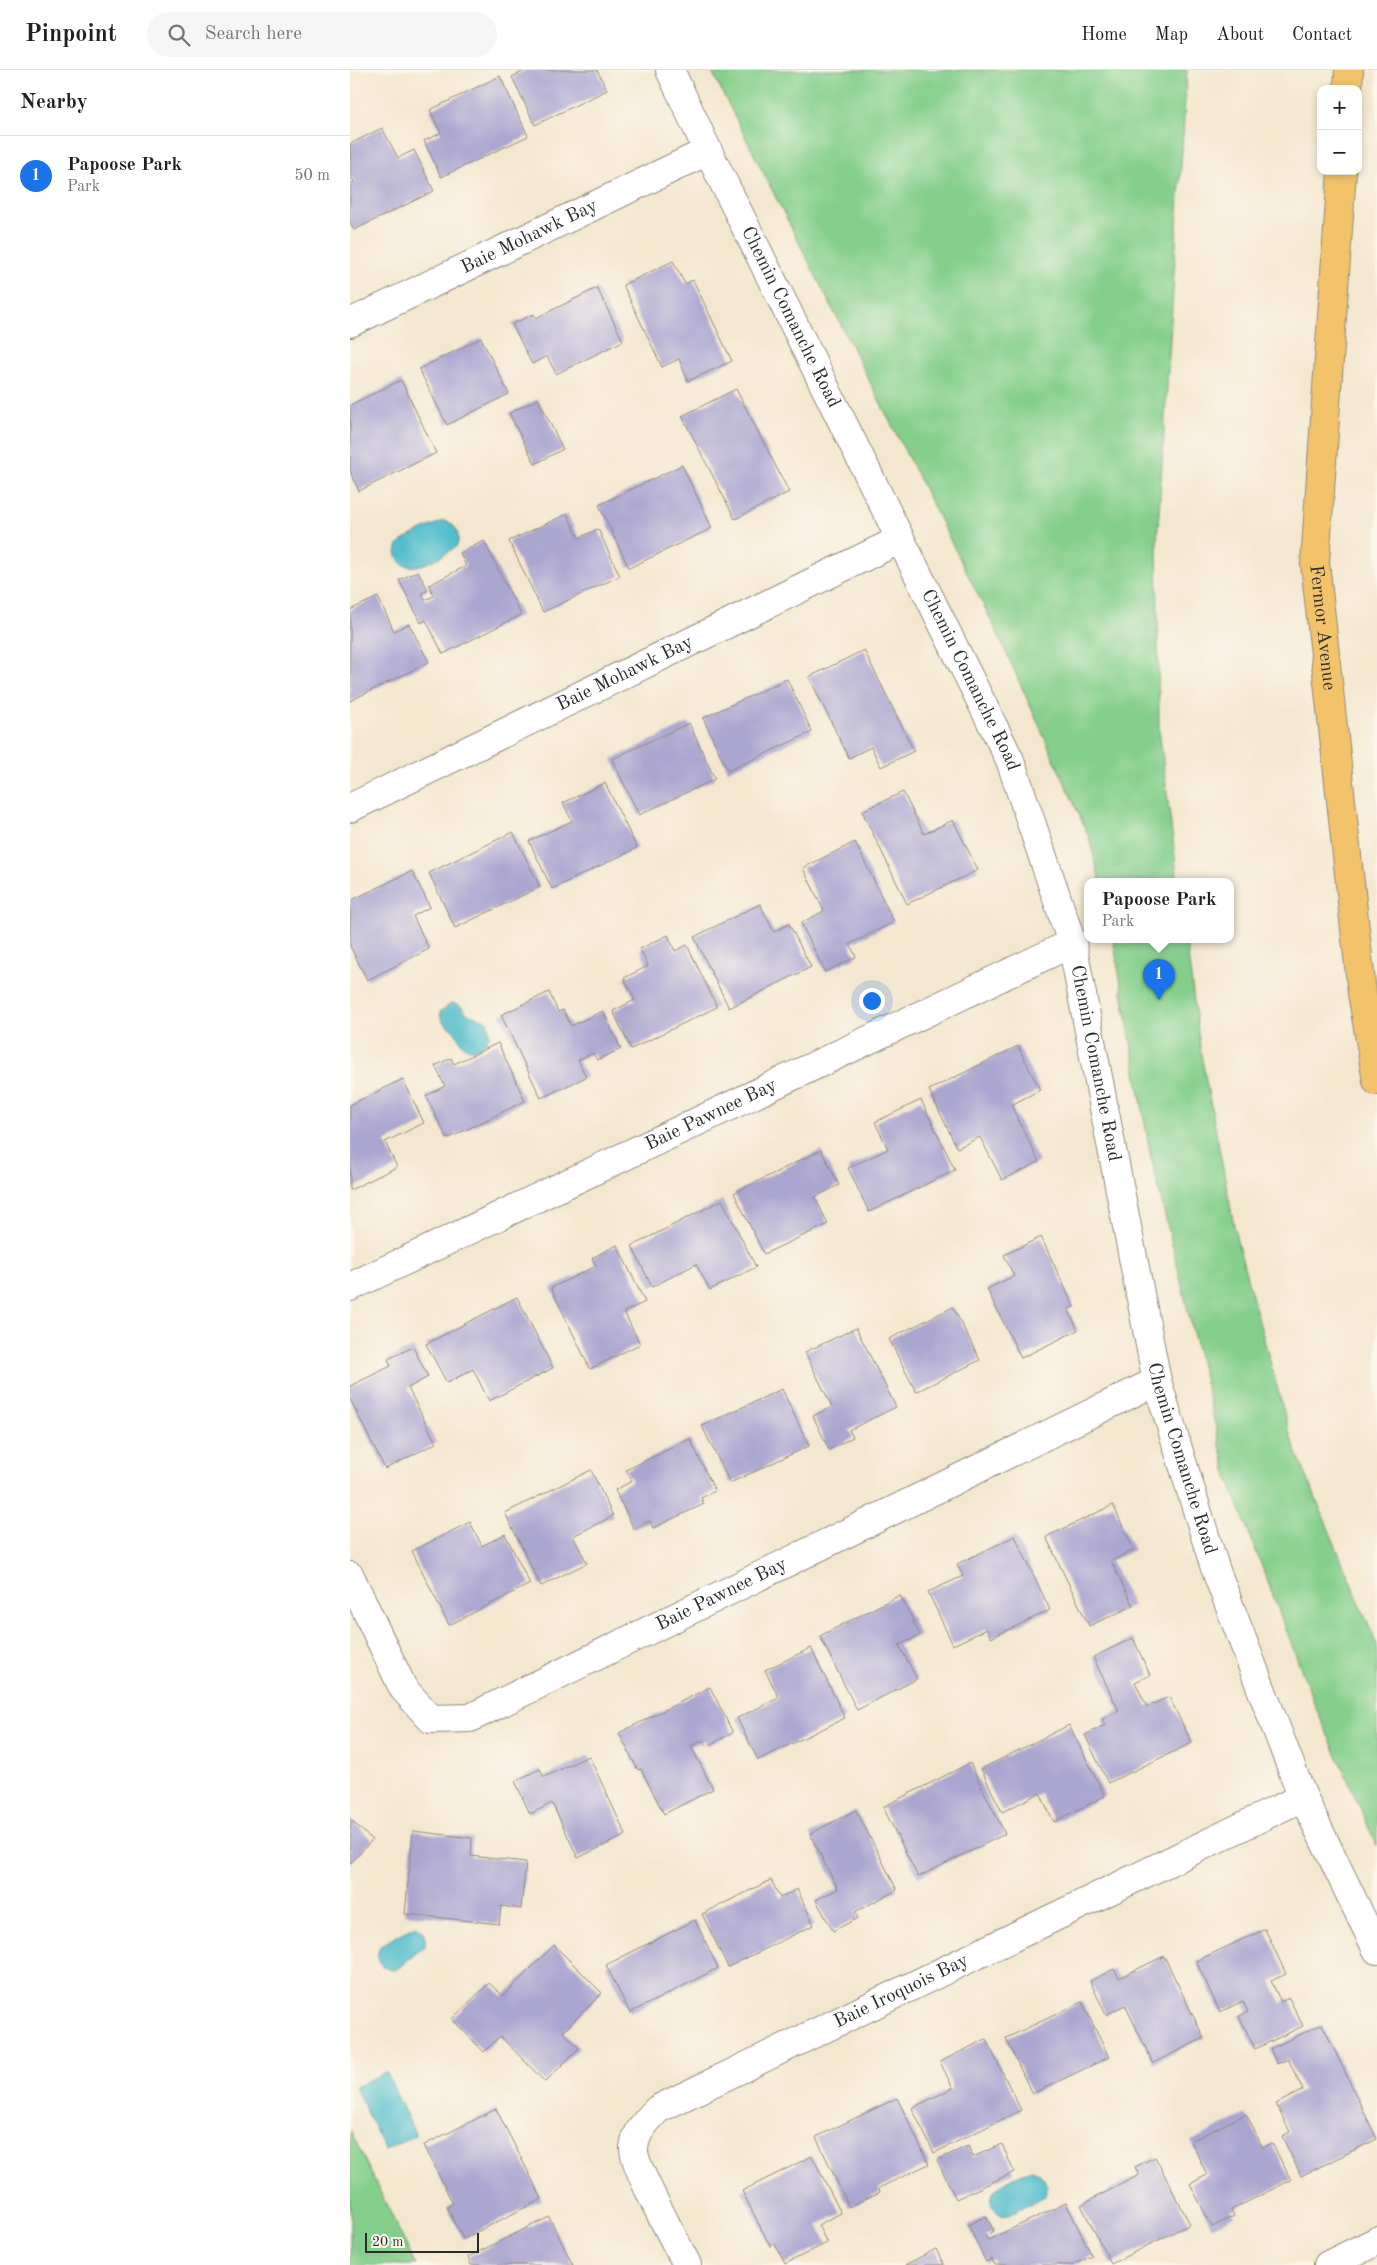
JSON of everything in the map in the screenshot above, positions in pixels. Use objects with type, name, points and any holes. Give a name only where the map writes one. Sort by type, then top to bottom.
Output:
[{"type":"highway","points":[[1348,85],[1349,70]]},
{"type":"highway","name":"Fermor Avenue","points":[[1342,175],[1315,563],[1362,993],[1377,1081]]},
{"type":"street","name":"Chemin Comanche Road","points":[[670,70],[708,151],[1010,760],[1072,943],[1157,1382],[1215,1568],[1303,1797],[1377,1950]]},
{"type":"street","name":"Baie Mohawk Bay","points":[[350,323],[708,151]]},
{"type":"street","name":"Baie Mohawk Bay","points":[[350,808],[900,540]]},
{"type":"street","name":"Baie Pawnee Bay","points":[[350,1287],[1072,943]]},
{"type":"street","name":"Baie Pawnee Bay","points":[[350,1576],[403,1688],[431,1719],[470,1718],[1157,1382]]},
{"type":"street","name":"Baie Iroquois Bay","points":[[687,2265],[643,2176],[634,2149],[641,2127],[658,2108],[1303,1797]]},
{"type":"street","points":[[1328,2265],[1377,2241]]},
{"type":"green space","points":[[711,70],[1187,70],[1157,543],[1159,729],[1178,878],[1099,878],[1089,837],[997,632]]},
{"type":"green space","points":[[1114,943],[1187,943],[1201,1054],[1237,1241],[1292,1441],[1377,1645],[1377,1846],[1316,1708],[1228,1478],[1150,1153]]},
{"type":"green space","points":[[350,2130],[416,2265],[350,2265]]},
{"type":"water","points":[[443,521],[454,526],[458,534],[457,546],[425,564],[408,566],[401,563],[396,553],[400,543],[416,533]]},
{"type":"water","points":[[451,1003],[458,1004],[467,1013],[486,1021],[490,1036],[484,1044],[468,1049],[454,1031],[443,1021],[440,1012]]},
{"type":"water","points":[[415,1926],[424,1934],[425,1946],[397,1969],[392,1970],[383,1967],[379,1962],[378,1956],[381,1945]]},
{"type":"water","points":[[386,2072],[416,2135],[385,2150],[355,2087]]},
{"type":"water","points":[[1032,2170],[1040,2174],[1046,2184],[1045,2196],[1013,2213],[1003,2216],[994,2208],[991,2201],[992,2194],[1006,2181]]},
{"type":"building","points":[[526,70],[597,70],[607,90],[535,125],[512,77]]},
{"type":"building","points":[[500,76],[528,136],[441,177],[424,141],[441,133],[430,110]]},
{"type":"building","points":[[382,128],[398,158],[414,150],[434,191],[354,230],[350,223],[350,184],[354,182],[350,175],[350,144]]},
{"type":"building","points":[[673,261],[685,284],[693,280],[732,361],[688,381],[679,359],[662,367],[623,285]]},
{"type":"building","points":[[597,288],[623,341],[556,374],[547,356],[532,364],[512,324],[534,314],[536,318]]},
{"type":"building","points":[[481,338],[509,394],[447,425],[419,369]]},
{"type":"building","points":[[401,380],[436,453],[359,491],[350,472],[350,405]]},
{"type":"building","points":[[736,389],[789,492],[735,519],[682,416]]},
{"type":"building","points":[[538,399],[563,449],[535,464],[509,413]]},
{"type":"building","points":[[682,465],[712,528],[629,568],[599,505]]},
{"type":"building","points":[[567,514],[579,538],[598,529],[620,576],[543,612],[509,541]]},
{"type":"building","points":[[484,541],[521,615],[443,654],[426,620],[421,623],[399,580],[418,571],[428,590],[422,593],[425,600],[434,596],[429,585],[466,566],[460,553]]},
{"type":"building","points":[[378,597],[394,631],[409,624],[429,662],[350,701],[350,610]]},
{"type":"building","points":[[864,650],[914,751],[881,767],[871,747],[849,758],[809,677]]},
{"type":"building","points":[[787,679],[812,732],[728,771],[703,718]]},
{"type":"building","points":[[689,723],[715,779],[639,815],[612,759]]},
{"type":"building","points":[[605,783],[637,848],[552,889],[529,841],[572,821],[563,803]]},
{"type":"building","points":[[903,792],[924,834],[953,820],[978,870],[907,904],[862,811]]},
{"type":"building","points":[[513,832],[540,887],[455,928],[429,873]]},
{"type":"building","points":[[855,842],[894,922],[850,944],[856,957],[825,972],[801,923],[824,911],[803,868]]},
{"type":"building","points":[[412,871],[430,907],[413,916],[429,949],[367,980],[350,946],[350,901]]},
{"type":"building","points":[[760,904],[774,932],[789,924],[811,967],[729,1008],[694,937]]},
{"type":"building","points":[[668,935],[675,951],[687,945],[717,1007],[631,1049],[613,1011],[635,1000],[624,978],[648,966],[640,949]]},
{"type":"building","points":[[549,992],[558,1012],[563,1010],[571,1026],[603,1011],[621,1049],[597,1060],[593,1053],[578,1060],[586,1077],[541,1098],[501,1015]]},
{"type":"building","points":[[498,1043],[525,1101],[447,1139],[426,1096],[445,1086],[435,1066],[451,1058],[454,1064]]},
{"type":"building","points":[[1018,1046],[1040,1090],[1011,1105],[1039,1162],[1002,1180],[980,1137],[957,1148],[929,1090]]},
{"type":"building","points":[[403,1079],[424,1123],[385,1142],[397,1167],[350,1190],[350,1105]]},
{"type":"building","points":[[921,1100],[955,1170],[869,1212],[848,1168],[888,1149],[875,1122]]},
{"type":"building","points":[[821,1150],[839,1185],[815,1197],[828,1224],[764,1254],[734,1193]]},
{"type":"building","points":[[722,1200],[756,1267],[710,1290],[696,1264],[652,1287],[632,1246]]},
{"type":"building","points":[[1041,1237],[1074,1307],[1068,1309],[1078,1330],[1021,1358],[987,1289],[1014,1276],[1004,1255]]},
{"type":"building","points":[[617,1245],[645,1302],[624,1312],[640,1344],[590,1369],[551,1288],[596,1266],[592,1258]]},
{"type":"building","points":[[517,1297],[553,1368],[489,1401],[473,1369],[447,1383],[426,1344]]},
{"type":"building","points":[[953,1307],[980,1360],[916,1392],[889,1339]]},
{"type":"building","points":[[856,1328],[896,1407],[849,1430],[853,1437],[829,1450],[813,1416],[832,1407],[805,1352]]},
{"type":"building","points":[[413,1347],[428,1377],[408,1388],[436,1443],[385,1469],[350,1399],[350,1386],[391,1366],[388,1359]]},
{"type":"building","points":[[782,1389],[809,1446],[730,1483],[702,1426]]},
{"type":"building","points":[[690,1439],[715,1491],[701,1498],[704,1504],[653,1528],[650,1521],[634,1529],[615,1490],[632,1481],[626,1470]]},
{"type":"building","points":[[591,1470],[613,1516],[573,1536],[587,1563],[541,1586],[505,1513]]},
{"type":"building","points":[[1113,1505],[1134,1550],[1111,1561],[1133,1606],[1089,1626],[1046,1537]]},
{"type":"building","points":[[470,1522],[482,1546],[505,1534],[530,1584],[449,1625],[412,1551]]},
{"type":"building","points":[[1015,1536],[1050,1610],[991,1638],[987,1629],[953,1645],[928,1592],[963,1576],[957,1564]]},
{"type":"building","points":[[900,1595],[920,1635],[899,1645],[917,1679],[857,1710],[820,1636]]},
{"type":"building","points":[[1133,1638],[1150,1675],[1135,1682],[1147,1707],[1169,1697],[1192,1743],[1108,1783],[1085,1735],[1105,1725],[1102,1719],[1119,1711],[1093,1657]]},
{"type":"building","points":[[811,1648],[845,1718],[758,1760],[737,1718],[779,1698],[765,1670]]},
{"type":"building","points":[[710,1687],[733,1733],[707,1746],[704,1740],[691,1746],[713,1789],[664,1814],[641,1769],[638,1770],[619,1733]]},
{"type":"building","points":[[1069,1725],[1105,1796],[1054,1822],[1040,1793],[1002,1812],[981,1769]]},
{"type":"building","points":[[589,1756],[626,1835],[578,1858],[552,1803],[530,1814],[515,1781],[540,1769],[544,1777]]},
{"type":"building","points":[[970,1763],[1005,1834],[918,1877],[883,1807]]},
{"type":"building","points":[[856,1810],[897,1890],[855,1912],[858,1918],[833,1931],[816,1900],[838,1889],[810,1834]]},
{"type":"building","points":[[350,1819],[372,1840],[350,1864]]},
{"type":"building","points":[[413,1831],[472,1838],[471,1856],[526,1862],[521,1909],[501,1906],[499,1924],[405,1914]]},
{"type":"building","points":[[771,1880],[780,1898],[797,1889],[814,1925],[728,1967],[702,1914]]},
{"type":"building","points":[[695,1920],[718,1968],[630,2013],[606,1965]]},
{"type":"building","points":[[1265,1929],[1286,1974],[1271,1981],[1281,2002],[1289,1998],[1303,2026],[1255,2049],[1239,2016],[1248,2012],[1243,2001],[1220,2012],[1196,1961]]},
{"type":"building","points":[[554,1945],[602,1993],[563,2032],[579,2048],[545,2082],[500,2036],[484,2052],[452,2019],[489,1983],[503,1996]]},
{"type":"building","points":[[1164,1956],[1204,2038],[1153,2063],[1125,2005],[1106,2015],[1090,1981],[1114,1969],[1119,1978]]},
{"type":"building","points":[[1082,2002],[1109,2057],[1032,2094],[1006,2038]]},
{"type":"building","points":[[1322,2024],[1377,2139],[1301,2176],[1282,2136],[1290,2132],[1276,2104],[1303,2090],[1288,2059],[1277,2064],[1270,2049]]},
{"type":"building","points":[[986,2039],[1021,2110],[934,2153],[912,2108],[953,2088],[940,2062]]},
{"type":"building","points":[[897,2098],[929,2164],[879,2188],[880,2192],[849,2207],[816,2137]]},
{"type":"building","points":[[496,2109],[542,2199],[463,2239],[447,2207],[453,2204],[424,2145]]},
{"type":"building","points":[[1246,2114],[1263,2148],[1272,2143],[1291,2180],[1231,2210],[1234,2216],[1212,2227],[1190,2184],[1207,2175],[1191,2141]]},
{"type":"building","points":[[1002,2144],[1014,2172],[956,2199],[937,2160],[968,2146],[973,2157]]},
{"type":"building","points":[[812,2156],[841,2213],[818,2225],[827,2243],[785,2264],[775,2244],[770,2246],[742,2191]]},
{"type":"building","points":[[1155,2157],[1190,2224],[1111,2264],[1081,2205],[1139,2175],[1135,2167]]},
{"type":"building","points":[[1066,2203],[1092,2256],[1073,2265],[995,2265],[992,2259],[986,2262],[968,2225],[986,2216],[994,2231],[985,2236],[988,2240]]},
{"type":"building","points":[[549,2217],[573,2265],[471,2265],[468,2257]]},
{"type":"building","points":[[936,2249],[944,2265],[905,2265]]},
{"type":"place","name":"Papoose Park","points":[[1159,1000]]}]
